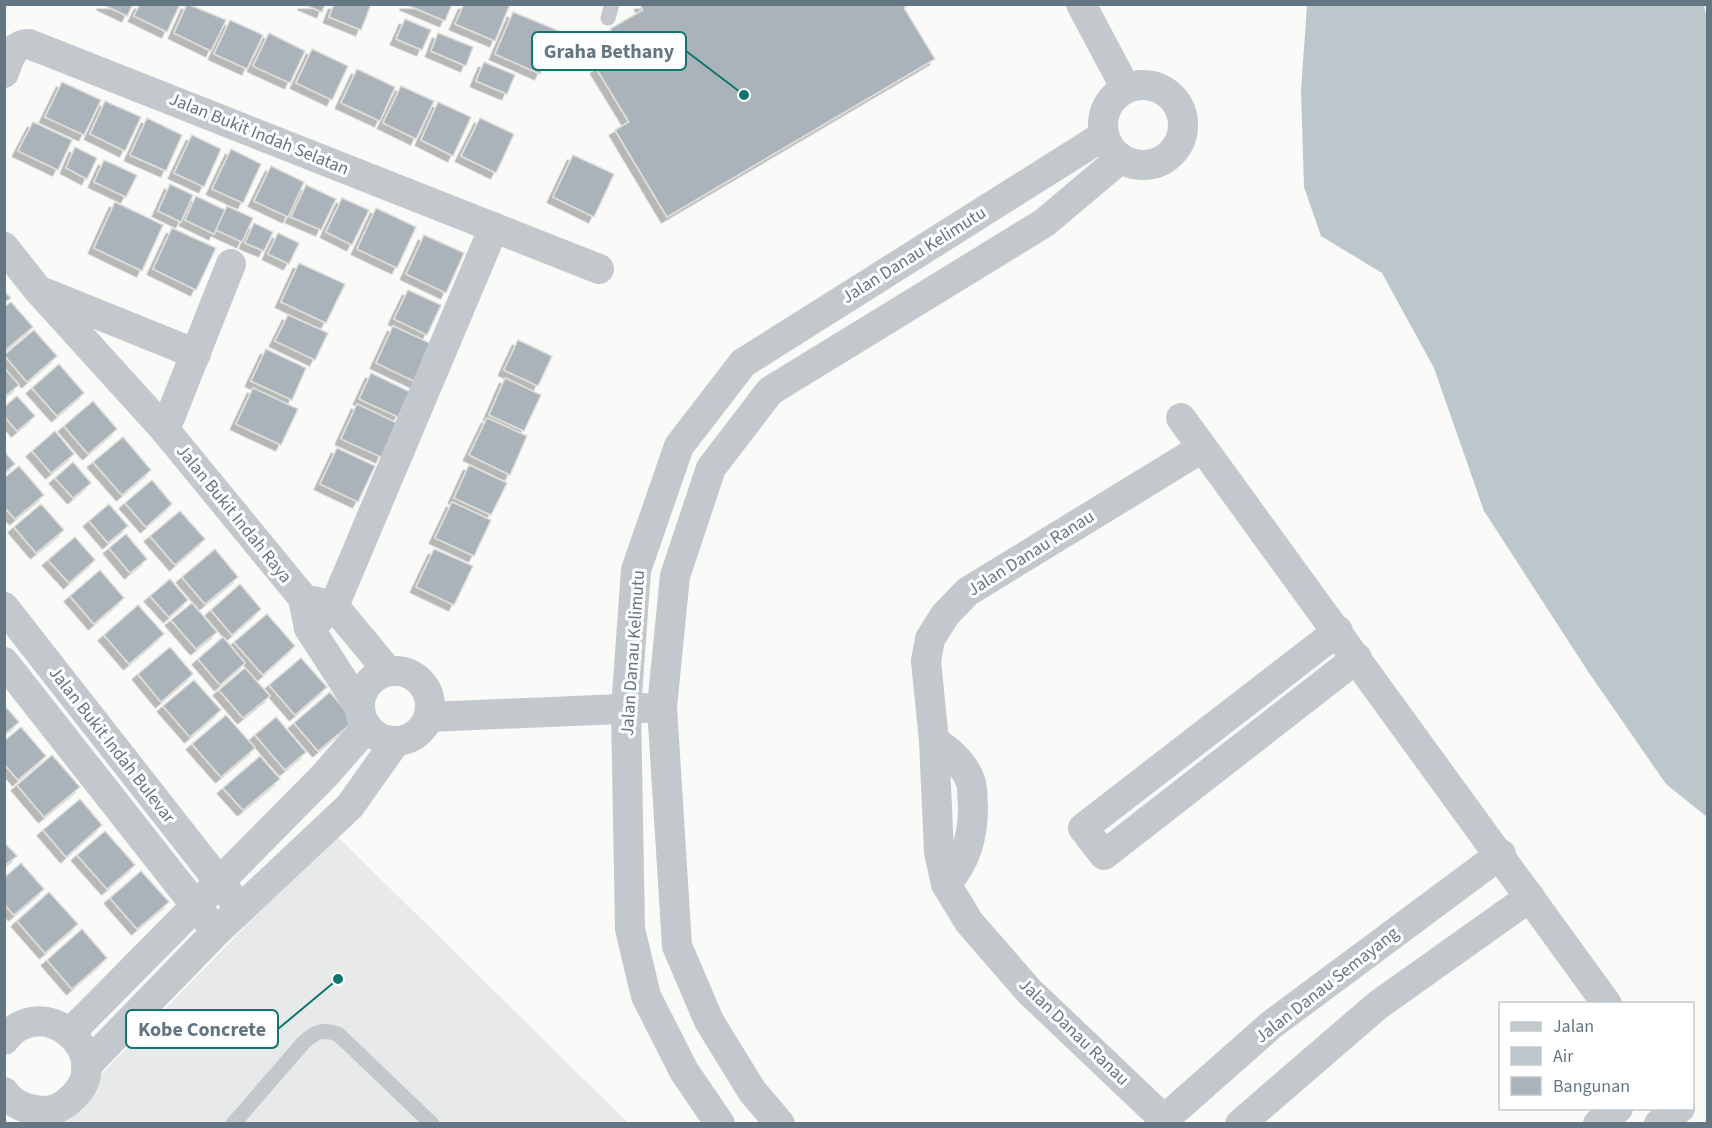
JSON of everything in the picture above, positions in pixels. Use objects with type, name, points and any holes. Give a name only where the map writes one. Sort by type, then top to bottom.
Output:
[{"type":"street","points":[[1081,4],[1125,87]]},
{"type":"street","name":"Jalan Bukit Indah Selatan","points":[[4,73],[13,49],[23,44],[39,47],[599,269]]},
{"type":"street","points":[[1154,84],[1177,101],[1185,129],[1173,154],[1147,166],[1111,148],[1105,108],[1125,87],[1154,84]]},
{"type":"street","name":"Jalan Danau Kelimutu","points":[[780,1124],[752,1091],[709,1021],[676,946],[663,707],[675,576],[711,468],[770,391],[1044,223],[1111,148]]},
{"type":"street","name":"Jalan Danau Kelimutu","points":[[720,1124],[684,1071],[646,996],[630,929],[626,709],[636,570],[679,446],[743,363],[1111,148]]},
{"type":"street","points":[[309,628],[334,606],[494,227]]},
{"type":"street","name":"Jalan Bukit Indah Raya","points":[[4,247],[38,290],[165,430],[303,598],[309,628],[363,717]]},
{"type":"street","name":"Jalan Bukit Indah Raya","points":[[165,430],[231,264]]},
{"type":"street","name":"Jalan Bukit Indah Raya","points":[[38,290],[195,354]]},
{"type":"street","points":[[1181,417],[1501,854],[1606,1002]]},
{"type":"street","name":"Jalan Danau Ranau","points":[[1164,1122],[1029,991],[969,922],[945,884],[960,869],[966,853],[973,826],[972,784],[963,767],[950,751],[934,741],[926,661],[930,639],[945,615],[967,592],[1202,448]]},
{"type":"street","name":"Jalan Bukit Indah Raya","points":[[303,598],[334,606]]},
{"type":"street","points":[[334,606],[388,671],[412,675],[422,682],[431,705],[429,717],[416,734],[396,741],[385,739],[363,717]]},
{"type":"street","name":"Jalan Bukit Indah Bulevar","points":[[4,607],[240,909]]},
{"type":"street","points":[[1338,631],[1083,828],[1104,855],[1357,658]]},
{"type":"street","name":"Jalan Bukit Indah Bulevar","points":[[4,662],[217,931]]},
{"type":"street","points":[[70,1032],[325,775],[363,717],[367,684],[388,671]]},
{"type":"street","points":[[429,717],[663,707]]},
{"type":"street","points":[[86,1066],[217,931],[350,806],[396,741]]},
{"type":"street","name":"Jalan Danau Semayang","points":[[1164,1122],[1271,1025],[1501,854]]},
{"type":"street","points":[[1240,1124],[1378,1005],[1530,897]]},
{"type":"street","points":[[4,1092],[18,1105],[33,1110],[49,1111],[64,1105],[75,1095],[83,1082],[86,1066],[83,1051],[70,1032],[48,1022],[9,1026]]},
{"type":"street","points":[[1598,1124],[1616,1110]]},
{"type":"street","points":[[1659,1124],[1678,1110]]},
{"type":"street","points":[[1682,1110],[1693,1124]]},
{"type":"lane","points":[[232,1124],[304,1042],[319,1031],[328,1031],[338,1034],[432,1124]]},
{"type":"shaded area","points":[[335,834],[628,1123],[53,1124]]},
{"type":"water","points":[[1307,5],[1704,5],[1708,25],[1707,817],[1666,784],[1589,673],[1484,511],[1434,368],[1382,273],[1321,236],[1304,187],[1301,91]]},
{"type":"building","points":[[102,4],[133,4],[127,16]]},
{"type":"building","points":[[140,4],[180,4],[167,32],[134,16]]},
{"type":"building","points":[[187,4],[226,20],[211,51],[174,33]]},
{"type":"building","points":[[303,4],[325,4],[322,12]]},
{"type":"building","points":[[334,4],[371,4],[361,30],[329,17]]},
{"type":"building","points":[[405,4],[452,4],[445,21]]},
{"type":"building","points":[[464,4],[510,4],[495,41],[455,24]]},
{"type":"building","points":[[640,4],[909,4],[904,8],[935,59],[667,217],[615,130],[629,122],[596,68],[624,52],[610,29],[643,10]]},
{"type":"building","points":[[513,12],[559,31],[540,74],[495,54]]},
{"type":"building","points":[[405,19],[431,30],[422,50],[396,39]]},
{"type":"building","points":[[230,20],[263,35],[247,69],[214,54]]},
{"type":"building","points":[[269,33],[305,51],[290,83],[253,66]]},
{"type":"building","points":[[438,33],[473,47],[466,66],[431,51]]},
{"type":"building","points":[[312,49],[348,66],[332,100],[296,83]]},
{"type":"building","points":[[484,62],[515,75],[507,94],[476,81]]},
{"type":"building","points":[[357,69],[395,87],[380,121],[341,103]]},
{"type":"building","points":[[62,82],[101,100],[84,135],[45,117]]},
{"type":"building","points":[[401,86],[434,101],[416,139],[383,123]]},
{"type":"building","points":[[105,101],[141,117],[125,151],[90,134]]},
{"type":"building","points":[[438,102],[471,117],[453,156],[421,140]]},
{"type":"building","points":[[147,118],[182,135],[166,171],[130,155]]},
{"type":"building","points":[[480,118],[514,134],[496,173],[461,156]]},
{"type":"building","points":[[33,122],[72,140],[58,170],[18,151]]},
{"type":"building","points":[[192,135],[221,149],[204,187],[174,173]]},
{"type":"building","points":[[75,147],[97,158],[87,179],[66,168]]},
{"type":"building","points":[[231,149],[261,164],[243,203],[212,189]]},
{"type":"building","points":[[573,155],[614,174],[594,217],[553,197]]},
{"type":"building","points":[[104,160],[137,175],[126,197],[94,182]]},
{"type":"building","points":[[271,166],[304,182],[288,217],[254,201]]},
{"type":"building","points":[[170,184],[193,195],[181,222],[158,211]]},
{"type":"building","points":[[306,185],[336,199],[321,230],[291,217]]},
{"type":"building","points":[[196,196],[225,210],[214,234],[185,220]]},
{"type":"building","points":[[342,198],[369,210],[352,245],[326,232]]},
{"type":"building","points":[[115,202],[163,225],[142,271],[94,248]]},
{"type":"building","points":[[227,206],[253,218],[242,242],[216,230]]},
{"type":"building","points":[[376,208],[416,227],[397,268],[357,249]]},
{"type":"building","points":[[254,223],[273,232],[264,251],[245,243]]},
{"type":"building","points":[[172,228],[216,248],[196,290],[153,269]]},
{"type":"building","points":[[278,233],[299,243],[289,264],[268,254]]},
{"type":"building","points":[[424,235],[464,253],[446,293],[406,274]]},
{"type":"building","points":[[299,263],[345,284],[326,323],[281,302]]},
{"type":"building","points":[[408,290],[441,305],[427,335],[394,319]]},
{"type":"building","points":[[4,291],[11,298],[4,303]]},
{"type":"building","points":[[11,302],[33,327],[4,351],[4,307]]},
{"type":"building","points":[[288,315],[328,333],[315,360],[275,341]]},
{"type":"building","points":[[393,326],[434,345],[416,382],[376,363]]},
{"type":"building","points":[[34,330],[57,356],[27,382],[4,355]]},
{"type":"building","points":[[518,340],[552,356],[538,386],[504,370]]},
{"type":"building","points":[[266,349],[306,368],[292,400],[251,381]]},
{"type":"building","points":[[59,364],[84,393],[57,416],[32,388]]},
{"type":"building","points":[[4,368],[19,385],[4,397]]},
{"type":"building","points":[[371,373],[410,392],[398,417],[359,399]]},
{"type":"building","points":[[505,378],[541,395],[524,431],[489,415]]},
{"type":"building","points":[[253,388],[298,409],[281,445],[236,424]]},
{"type":"building","points":[[17,396],[35,416],[17,431],[4,416],[4,407]]},
{"type":"building","points":[[93,401],[117,429],[88,454],[64,426]]},
{"type":"building","points":[[357,404],[397,423],[381,457],[341,439]]},
{"type":"building","points":[[487,418],[527,436],[510,475],[469,455]]},
{"type":"building","points":[[55,431],[74,454],[51,473],[32,451]]},
{"type":"building","points":[[123,437],[151,470],[122,495],[93,462]]},
{"type":"building","points":[[337,448],[375,466],[358,502],[320,484]]},
{"type":"building","points":[[4,451],[15,464],[4,473]]},
{"type":"building","points":[[73,462],[91,483],[73,498],[55,478]]},
{"type":"building","points":[[469,465],[507,483],[491,515],[454,498]]},
{"type":"building","points":[[19,466],[44,495],[15,519],[4,507],[4,478]]},
{"type":"building","points":[[152,480],[172,504],[146,527],[125,503]]},
{"type":"building","points":[[452,502],[491,520],[474,556],[435,538]]},
{"type":"building","points":[[41,504],[64,530],[36,553],[14,527]]},
{"type":"building","points":[[109,504],[128,526],[108,543],[89,521]]},
{"type":"building","points":[[180,511],[205,539],[175,565],[150,536]]},
{"type":"building","points":[[126,534],[147,559],[130,573],[109,548]]},
{"type":"building","points":[[75,537],[95,560],[69,583],[48,560]]},
{"type":"building","points":[[215,549],[238,577],[205,604],[182,577]]},
{"type":"building","points":[[434,549],[473,566],[454,605],[416,587]]},
{"type":"building","points":[[100,570],[124,598],[94,624],[70,596]]},
{"type":"building","points":[[170,579],[188,600],[169,617],[150,596]]},
{"type":"building","points":[[240,584],[261,609],[232,635],[211,610]]},
{"type":"building","points":[[192,603],[217,632],[196,649],[171,620]]},
{"type":"building","points":[[138,605],[164,634],[129,664],[104,635]]},
{"type":"building","points":[[267,614],[295,646],[263,675],[234,642]]},
{"type":"building","points":[[223,637],[245,663],[220,685],[198,659]]},
{"type":"building","points":[[170,647],[193,674],[161,702],[138,674]]},
{"type":"building","points":[[301,658],[327,687],[295,715],[269,685]]},
{"type":"building","points":[[245,668],[270,696],[243,718],[219,690]]},
{"type":"building","points":[[194,680],[221,710],[190,737],[163,706]]},
{"type":"building","points":[[330,692],[354,721],[318,751],[294,723]]},
{"type":"building","points":[[4,705],[19,722],[4,735]]},
{"type":"building","points":[[226,715],[255,748],[221,777],[192,744]]},
{"type":"building","points":[[276,717],[306,752],[285,770],[255,735]]},
{"type":"building","points":[[21,727],[46,756],[18,780],[4,764],[4,741]]},
{"type":"building","points":[[52,755],[80,787],[44,817],[17,785]]},
{"type":"building","points":[[260,756],[280,779],[243,810],[223,788]]},
{"type":"building","points":[[80,799],[102,825],[66,857],[43,830]]},
{"type":"building","points":[[105,831],[135,865],[107,889],[77,855]]},
{"type":"building","points":[[4,842],[17,856],[4,866]]},
{"type":"building","points":[[21,863],[44,889],[14,915],[4,904],[4,878]]},
{"type":"building","points":[[141,871],[169,902],[137,929],[110,898]]},
{"type":"building","points":[[49,892],[78,924],[45,953],[17,921]]},
{"type":"building","points":[[82,929],[107,958],[72,989],[47,960]]},
{"type":"place","name":"Graha Bethany","points":[[744,95]]},
{"type":"place","name":"Kobe Concrete","points":[[338,979]]}]
